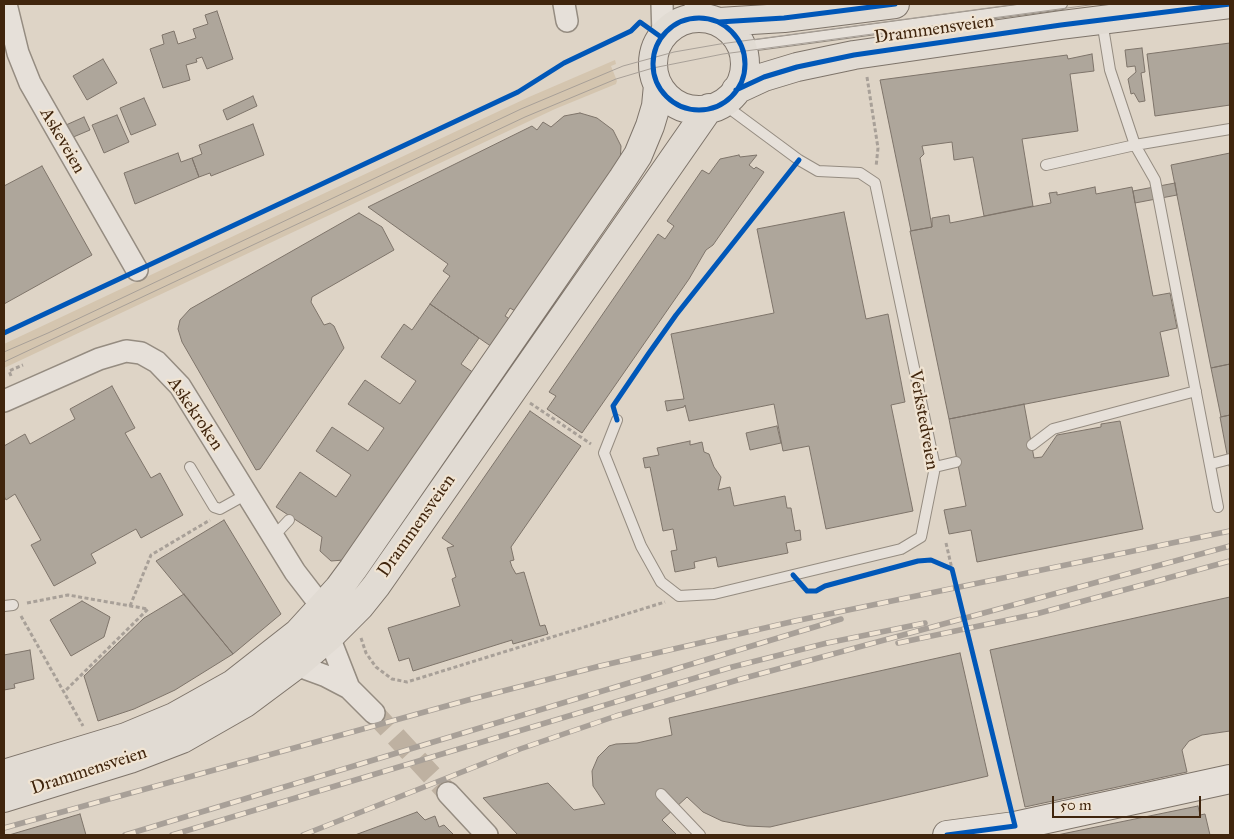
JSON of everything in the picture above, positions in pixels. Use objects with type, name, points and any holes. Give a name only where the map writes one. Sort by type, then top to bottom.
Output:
[{"type":"main road","name":"Drammensveien","points":[[707,15],[784,18],[895,4]]},
{"type":"main road","name":"Drammensveien","points":[[4,798],[130,759],[182,739],[245,703],[296,665],[329,637],[360,606],[376,586],[722,101],[764,77],[828,60],[1102,20],[1230,4]]},
{"type":"main road","points":[[707,15],[734,34],[742,47],[745,64],[742,78],[722,101],[694,109],[680,106],[667,97],[658,85],[652,63],[656,47],[663,35],[675,24],[707,15]]},
{"type":"main road","name":"Drammensveien","points":[[4,774],[126,737],[174,718],[209,699],[259,665],[298,633],[322,607],[353,568],[623,178],[638,155],[650,126],[656,106],[658,85]]},
{"type":"street","name":"Askeveien","points":[[6,4],[8,33],[30,83],[137,270]]},
{"type":"street","points":[[662,4],[663,35]]},
{"type":"street","name":"Askekroken","points":[[4,401],[99,359],[126,351],[140,353],[157,362],[180,386],[295,572],[322,607]]},
{"type":"street","points":[[329,637],[349,688]]},
{"type":"street","points":[[296,665],[326,676],[349,688],[374,713]]},
{"type":"street","points":[[947,835],[1016,831],[1230,779]]},
{"type":"street","points":[[448,793],[487,835]]},
{"type":"lane","points":[[742,47],[1062,4]]},
{"type":"lane","points":[[1102,20],[1110,70],[1135,145],[1155,180],[1218,507]]},
{"type":"lane","points":[[722,101],[798,160],[818,171],[860,173],[874,182]]},
{"type":"lane","points":[[1046,165],[1135,145],[1230,129]]},
{"type":"lane","name":"Verkstedveien","points":[[679,596],[714,594],[901,549],[922,537],[936,467],[874,182]]},
{"type":"lane","points":[[1032,445],[1053,429],[1196,391]]},
{"type":"lane","points":[[617,420],[604,453],[641,546],[661,582],[679,596]]},
{"type":"lane","points":[[1211,464],[1230,459]]},
{"type":"lane","points":[[936,467],[956,462]]},
{"type":"lane","points":[[190,467],[214,507],[220,509],[246,494]]},
{"type":"lane","points":[[274,537],[289,520]]},
{"type":"lane","points":[[661,794],[700,835]]},
{"type":"path","points":[[866,69],[878,148],[874,182]]},
{"type":"path","points":[[525,400],[604,453]]},
{"type":"path","points":[[130,606],[150,555],[213,518]]},
{"type":"path","points":[[946,543],[954,578]]},
{"type":"path","points":[[942,564],[952,569]]},
{"type":"path","points":[[65,691],[148,609],[68,595],[8,606],[65,691],[84,728]]},
{"type":"path","points":[[359,633],[366,653],[376,668],[392,679],[407,682],[659,604],[679,596]]},
{"type":"shaded area","points":[[615,60],[616,64],[611,66],[617,81],[616,84],[555,109],[4,368],[4,344],[529,97]]},
{"type":"building","points":[[217,11],[233,59],[207,69],[202,57],[196,59],[197,62],[186,65],[190,80],[163,88],[150,49],[164,44],[162,35],[174,31],[178,44],[196,38],[193,29],[208,24],[205,15]]},
{"type":"building","points":[[1230,43],[1230,105],[1155,116],[1147,54]]},
{"type":"building","points":[[1142,48],[1145,72],[1141,73],[1145,101],[1139,102],[1134,93],[1131,94],[1128,79],[1136,72],[1135,66],[1127,67],[1125,50]]},
{"type":"building","points":[[1092,54],[1094,71],[1070,74],[1078,131],[1022,139],[1033,206],[984,216],[973,157],[954,160],[952,142],[922,146],[924,154],[920,158],[932,227],[911,231],[880,80],[1067,55],[1068,59]]},
{"type":"building","points":[[103,59],[117,83],[87,100],[73,76]]},
{"type":"building","points":[[253,96],[257,106],[227,120],[223,110]]},
{"type":"building","points":[[144,98],[156,125],[131,135],[120,108]]},
{"type":"building","points":[[580,113],[597,118],[613,130],[621,146],[620,164],[517,312],[510,308],[505,316],[511,320],[492,347],[430,304],[450,276],[443,271],[448,264],[368,207],[532,126],[537,130],[543,122],[551,127],[564,116]]},
{"type":"building","points":[[117,115],[129,142],[104,153],[92,125]]},
{"type":"building","points":[[84,117],[90,130],[71,138],[66,125]]},
{"type":"building","points":[[253,124],[264,155],[211,176],[210,173],[199,177],[192,158],[202,154],[199,145]]},
{"type":"building","points":[[178,153],[181,162],[192,158],[199,177],[135,204],[124,173]]},
{"type":"building","points":[[1230,153],[1230,364],[1211,368],[1171,165]]},
{"type":"building","points":[[739,155],[740,157],[757,155],[749,165],[754,169],[756,167],[764,172],[713,245],[706,250],[689,279],[582,433],[547,409],[556,396],[549,392],[658,234],[665,239],[674,226],[667,221],[702,170],[709,174],[720,159]]},
{"type":"building","points":[[42,166],[92,255],[4,304],[4,186]]},
{"type":"building","points":[[1175,183],[1177,195],[1135,203],[1133,191]]},
{"type":"building","points":[[1095,187],[1096,194],[1132,187],[1153,296],[1170,293],[1177,328],[1160,332],[1169,376],[949,419],[910,231],[932,227],[932,218],[949,215],[950,223],[1051,203],[1049,193],[1057,192],[1057,195]]},
{"type":"building","points":[[844,212],[866,319],[888,314],[905,402],[891,405],[913,511],[826,529],[809,446],[783,451],[774,404],[689,421],[685,405],[684,407],[667,411],[665,401],[684,399],[671,334],[774,313],[757,229]]},
{"type":"building","points":[[359,213],[382,227],[394,250],[312,297],[311,302],[324,325],[330,323],[334,326],[344,348],[260,469],[256,470],[182,342],[178,329],[180,320],[190,309]]},
{"type":"building","points":[[430,304],[479,338],[461,364],[474,373],[344,560],[331,561],[320,551],[322,537],[276,507],[300,472],[336,497],[351,475],[316,451],[332,427],[368,451],[384,428],[348,404],[365,380],[400,404],[416,381],[381,357],[404,324],[412,330]]},
{"type":"building","points":[[1230,364],[1230,415],[1221,417],[1211,368]]},
{"type":"building","points":[[112,386],[135,428],[125,433],[151,478],[160,473],[183,515],[141,538],[136,529],[91,554],[96,563],[54,586],[31,545],[41,540],[15,494],[6,500],[4,496],[4,446],[25,434],[30,444],[75,419],[70,409]]},
{"type":"building","points":[[1024,404],[1034,458],[1042,457],[1057,435],[1101,427],[1101,424],[1120,421],[1143,529],[977,562],[971,530],[949,534],[944,510],[966,506],[949,419]]},
{"type":"building","points":[[530,411],[581,446],[511,547],[514,560],[510,561],[512,567],[516,574],[524,572],[540,626],[545,625],[548,634],[513,644],[512,640],[413,671],[409,658],[399,661],[388,628],[460,606],[452,579],[456,577],[447,548],[454,546],[442,538]]},
{"type":"building","points":[[1230,415],[1230,470],[1220,417]]},
{"type":"building","points":[[777,426],[781,443],[750,450],[746,433]]},
{"type":"building","points":[[690,441],[690,445],[702,442],[704,452],[709,454],[714,467],[721,477],[718,490],[730,487],[734,506],[785,496],[787,508],[791,508],[795,531],[800,530],[801,540],[786,543],[788,553],[718,567],[716,557],[694,562],[695,568],[675,572],[671,551],[677,550],[673,529],[663,531],[650,467],[645,468],[643,458],[659,455],[657,448]]},
{"type":"building","points":[[224,520],[281,614],[233,654],[156,561]]},
{"type":"building","points":[[184,594],[233,654],[175,690],[134,709],[98,721],[84,676],[144,618]]},
{"type":"building","points":[[1230,597],[1230,731],[1202,735],[1189,741],[1182,750],[1187,772],[1025,807],[990,650]]},
{"type":"building","points":[[82,601],[110,617],[104,637],[71,656],[50,620]]},
{"type":"building","points":[[30,650],[34,679],[14,684],[15,688],[4,690],[4,655]]},
{"type":"building","points":[[960,653],[988,776],[770,827],[747,826],[722,821],[703,812],[687,797],[662,820],[677,835],[518,835],[483,798],[548,783],[574,810],[605,804],[593,786],[592,771],[598,757],[609,746],[637,743],[672,735],[669,718]]},
{"type":"building","points":[[1198,806],[1200,815],[1205,814],[1210,835],[1057,835]]},
{"type":"building","points":[[417,812],[425,820],[435,816],[439,827],[444,825],[454,835],[355,835]]},
{"type":"building","points":[[80,814],[86,835],[9,835]]},
{"type":"tunnel","points":[[374,713],[448,793]]},
{"type":"tram line","points":[[4,352],[48,333],[521,109],[623,66],[674,52],[720,44],[1018,4]]},
{"type":"tram line","points":[[4,362],[525,117],[616,79],[653,68],[723,54],[1097,4]]},
{"type":"railway","points":[[4,828],[468,700],[600,666],[795,621],[1230,531]]},
{"type":"railway","points":[[303,835],[520,749],[616,716],[741,679],[1230,546]]},
{"type":"railway","points":[[898,643],[1036,614],[1230,561]]},
{"type":"railway","points":[[125,835],[841,619]]},
{"type":"railway","points":[[172,835],[732,667],[827,643],[925,623]]},
{"type":"cycle path","points":[[719,22],[784,18],[895,4]]},
{"type":"cycle path","points":[[736,90],[764,77],[797,67],[854,55],[1061,25],[1230,4]]},
{"type":"cycle path","points":[[699,18],[717,22],[731,32],[741,46],[745,64],[741,82],[731,96],[717,106],[699,110],[681,106],[667,96],[657,82],[653,64],[657,46],[667,32],[681,22],[699,18]]},
{"type":"cycle path","points":[[4,333],[518,92],[564,63],[631,31],[640,22],[661,37]]},
{"type":"cycle path","points":[[617,420],[613,406],[649,353],[676,315],[799,160]]},
{"type":"cycle path","points":[[793,575],[807,591],[816,591],[825,586],[918,561],[931,560],[952,569],[1015,826],[947,835]]}]
